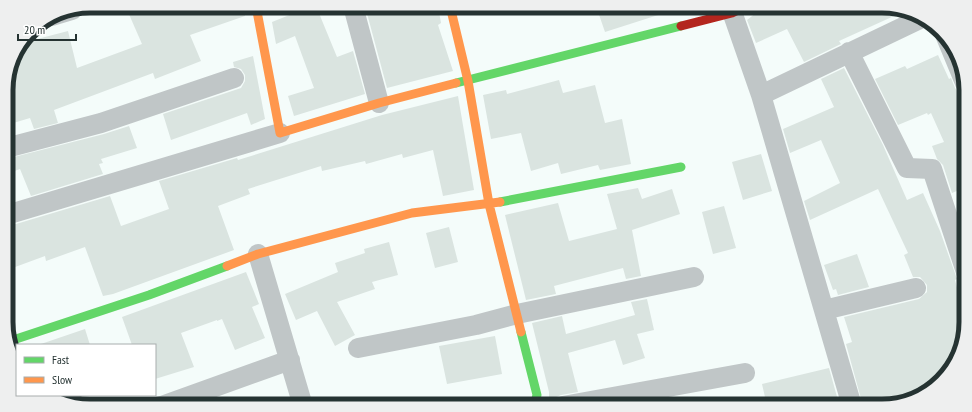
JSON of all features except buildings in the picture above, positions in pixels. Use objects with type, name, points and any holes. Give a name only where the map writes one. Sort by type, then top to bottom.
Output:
[{"type":"street","points":[[257,13],[280,133]]},
{"type":"street","points":[[355,13],[379,103]]},
{"type":"street","points":[[452,13],[468,81],[489,204],[537,395],[536,399]]},
{"type":"street","points":[[13,213],[379,103],[468,81],[718,13]]},
{"type":"street","points":[[737,13],[850,399]]},
{"type":"street","points":[[761,95],[916,21]]},
{"type":"street","points":[[849,52],[907,168],[932,169],[959,251]]},
{"type":"street","points":[[13,146],[101,123],[234,78]]},
{"type":"street","points":[[15,338],[149,296],[258,254],[412,212],[489,204],[681,167]]},
{"type":"street","points":[[258,254],[301,399]]},
{"type":"street","points":[[358,348],[476,325],[517,314],[694,277]]},
{"type":"street","points":[[824,310],[916,288]]},
{"type":"street","points":[[181,399],[290,360]]},
{"type":"street","points":[[602,399],[745,373]]},
{"type":"traffic: fast","points":[[456,83],[681,26]]},
{"type":"traffic: fast","points":[[500,202],[681,167]]},
{"type":"traffic: fast","points":[[15,339],[149,295],[227,266]]},
{"type":"traffic: fast","points":[[521,332],[537,395],[536,399]]},
{"type":"traffic: slow","points":[[257,13],[280,133],[379,103],[456,83]]},
{"type":"traffic: slow","points":[[452,13],[468,81],[489,204],[521,332]]},
{"type":"traffic: slow","points":[[227,266],[258,254],[412,213],[500,202]]},
{"type":"traffic: jam","points":[[681,26],[732,13]]}]
